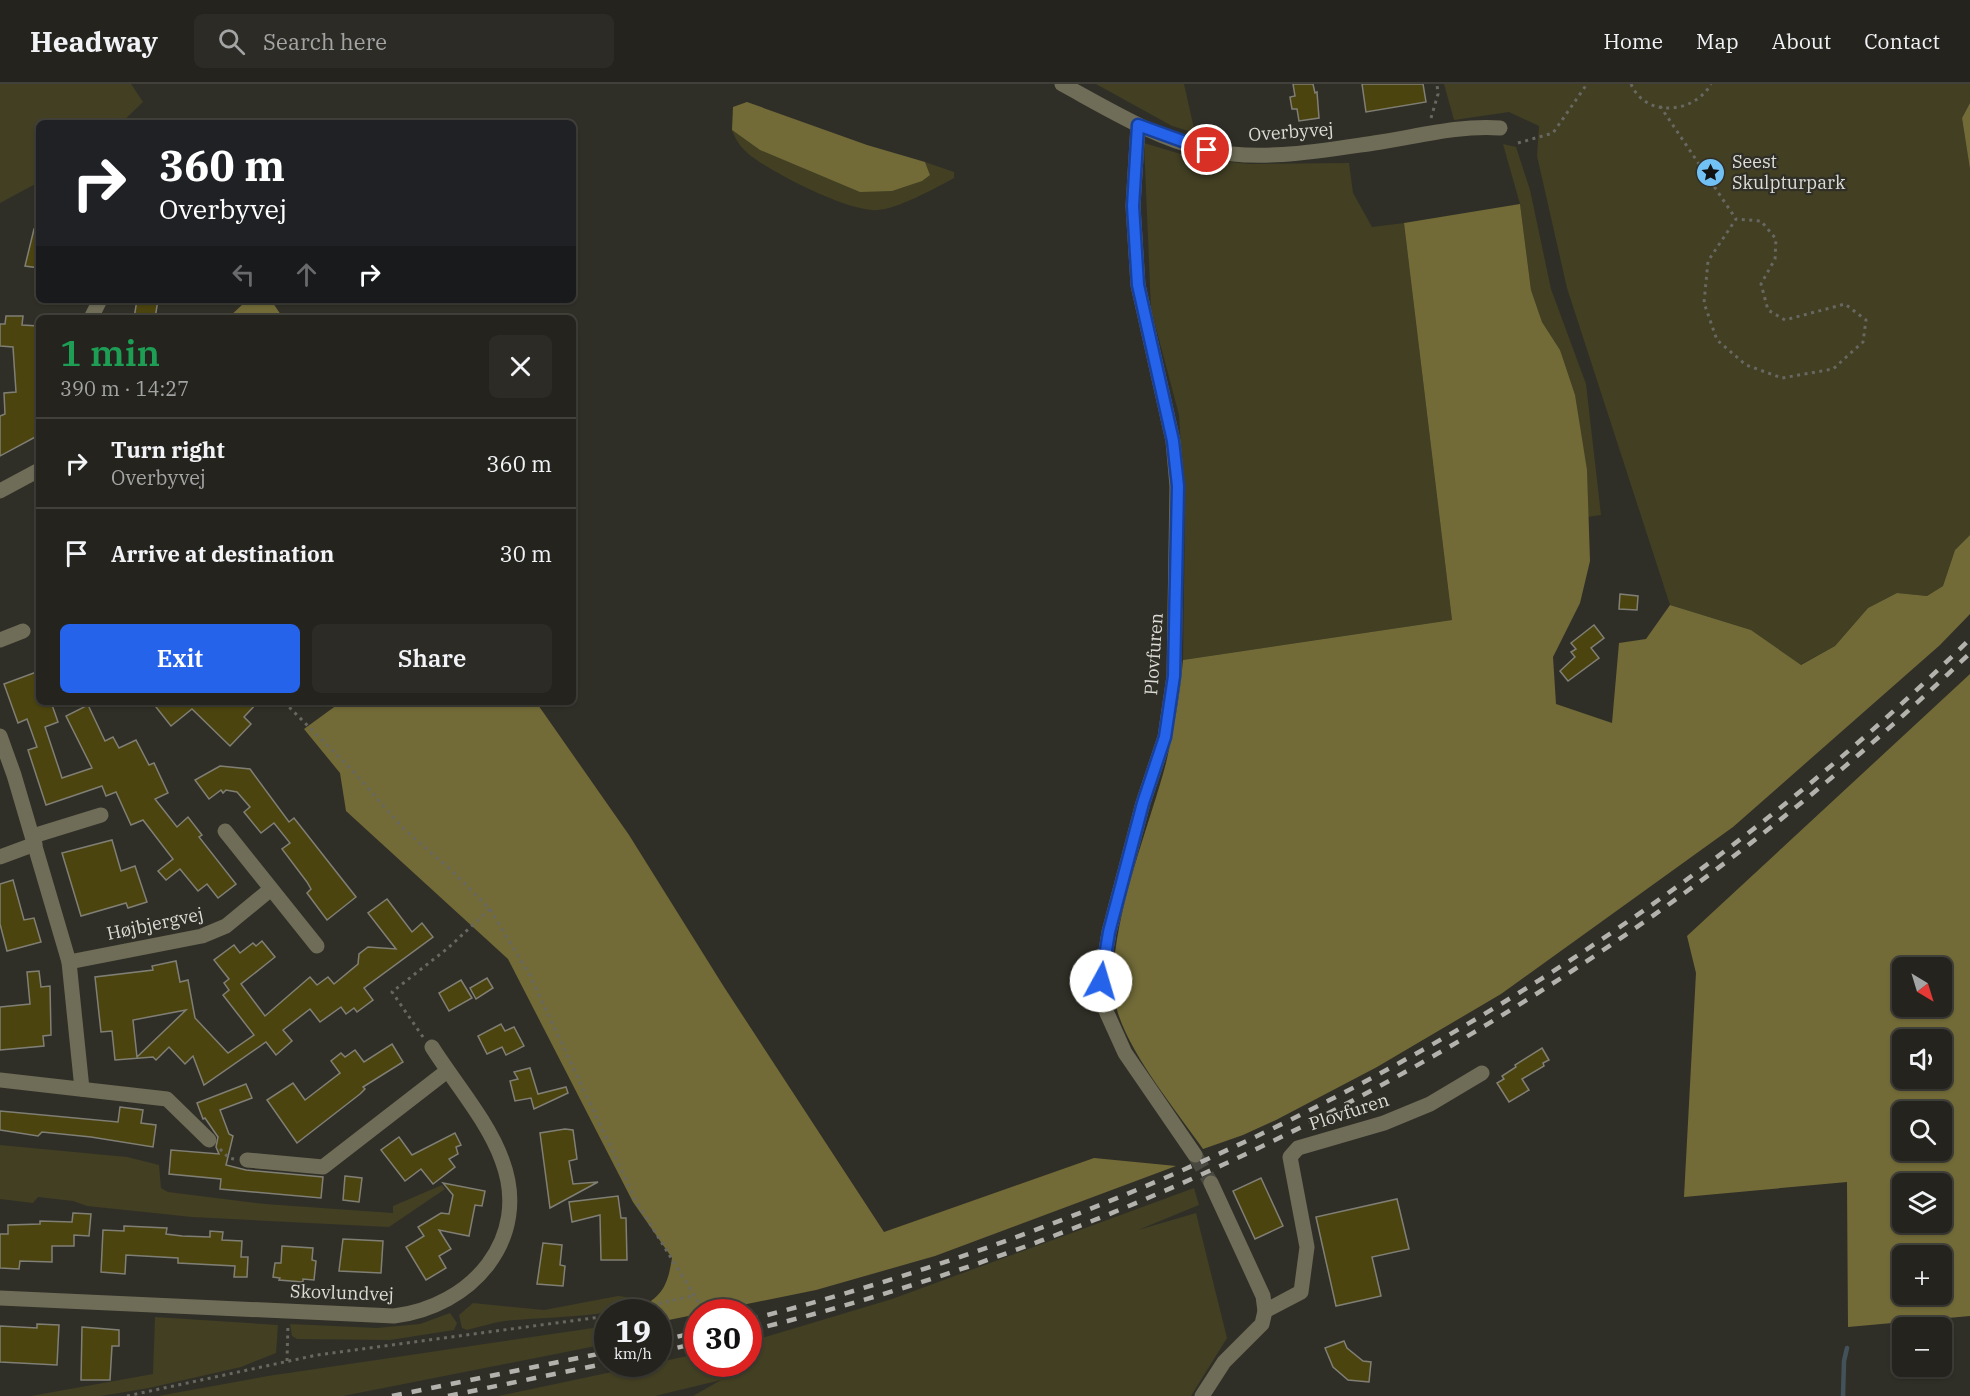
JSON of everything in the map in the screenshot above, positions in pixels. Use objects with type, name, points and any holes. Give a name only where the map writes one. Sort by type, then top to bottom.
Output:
[{"type":"street","name":"Overbyvej","points":[[1062,84],[1138,125],[1184,144],[1238,154],[1324,151],[1453,129],[1500,128]]},
{"type":"street","name":"Plovfuren","points":[[1138,125],[1133,206],[1138,285],[1173,441],[1178,486],[1174,676],[1165,737],[1143,803],[1109,932],[1101,981],[1106,1011],[1125,1053],[1196,1155]]},
{"type":"street","points":[[0,491],[36,472]]},
{"type":"street","points":[[0,640],[23,631]]},
{"type":"street","points":[[0,736],[34,840],[69,962],[82,1089]]},
{"type":"street","points":[[0,857],[34,840],[101,816]]},
{"type":"street","points":[[225,831],[317,946]]},
{"type":"street","name":"Højbjergvej","points":[[69,962],[202,936],[226,926],[272,889]]},
{"type":"street","name":"Skovlundvej","points":[[0,1298],[394,1316],[416,1313],[456,1296],[488,1266],[498,1247],[506,1226],[508,1182],[494,1141],[432,1047]]},
{"type":"street","points":[[247,1160],[323,1167],[447,1071]]},
{"type":"street","name":"Plovfuren","points":[[1265,1311],[1300,1292],[1307,1247],[1290,1157],[1298,1148],[1384,1123],[1430,1104],[1482,1073]]},
{"type":"street","points":[[0,1080],[167,1099],[210,1140]]},
{"type":"street","points":[[1202,1396],[1224,1362],[1262,1324],[1265,1311],[1263,1296],[1211,1183]]},
{"type":"path","points":[[1427,134],[1438,94],[1437,84]]},
{"type":"path","points":[[1518,143],[1553,133],[1587,84]]},
{"type":"path","points":[[1631,84],[1643,99],[1659,106],[1683,107],[1695,102],[1711,84]]},
{"type":"path","points":[[1659,106],[1736,219]]},
{"type":"path","points":[[1736,219],[1761,221],[1776,239],[1775,259],[1761,284],[1768,310],[1785,320],[1845,304],[1866,320],[1863,342],[1833,369],[1782,378],[1746,365],[1717,340],[1704,303],[1708,261],[1736,219]]},
{"type":"path","points":[[287,705],[351,769],[404,829],[451,870],[490,909],[529,974],[636,1201],[694,1299]]},
{"type":"path","points":[[420,1034],[392,992],[448,948],[490,909]]},
{"type":"path","points":[[210,1140],[229,1158],[247,1160]]},
{"type":"path","points":[[672,1301],[692,1296]]},
{"type":"path","points":[[286,1361],[288,1311]]},
{"type":"path","points":[[127,1396],[286,1361],[594,1318]]},
{"type":"shaded area","points":[[0,84],[131,84],[143,102],[124,120],[36,120],[36,184],[0,203]]},
{"type":"shaded area","points":[[1096,84],[1184,84],[1195,133],[1172,126]]},
{"type":"shaded area","points":[[1444,84],[1970,84],[1970,103],[1962,118],[1970,169],[1970,535],[1955,550],[1943,586],[1927,596],[1897,593],[1868,608],[1835,646],[1800,665],[1751,630],[1670,605],[1567,288],[1537,156],[1539,126],[1509,112],[1454,120]]},
{"type":"shaded area","points":[[747,102],[867,145],[925,162],[930,175],[922,181],[892,191],[860,192],[760,150],[732,130],[733,107]]},
{"type":"shaded area","points":[[1970,103],[1970,169],[1962,118]]},
{"type":"shaded area","points":[[732,130],[760,150],[930,175],[925,162],[954,172],[954,178],[895,206],[878,210],[865,209],[831,199],[776,172],[745,151]]},
{"type":"shaded area","points":[[1144,143],[1194,158],[1249,164],[1349,163],[1353,193],[1372,227],[1404,223],[1452,620],[1183,660],[1185,517],[1179,415],[1151,309]]},
{"type":"shaded area","points":[[1503,144],[1516,147],[1530,190],[1551,289],[1586,384],[1601,515],[1588,517],[1587,473],[1560,350],[1542,322],[1531,290],[1520,204]]},
{"type":"shaded area","points":[[1520,204],[1531,290],[1542,322],[1560,350],[1575,395],[1587,470],[1590,561],[1580,603],[1553,657],[1556,704],[1612,723],[1619,643],[1646,639],[1670,605],[1751,630],[1801,665],[1835,646],[1868,608],[1897,593],[1927,596],[1943,586],[1955,550],[1970,535],[1970,614],[1940,645],[1733,827],[1501,994],[1377,1067],[1276,1120],[1203,1149],[1155,1082],[1132,1045],[1117,1010],[1114,983],[1115,953],[1121,921],[1166,763],[1183,660],[1452,620],[1404,223]]},
{"type":"shaded area","points":[[273,303],[281,315],[231,315],[243,304]]},
{"type":"shaded area","points":[[1970,674],[1970,1316],[1892,1317],[1892,1323],[1848,1327],[1847,1182],[1684,1197],[1696,973],[1687,936]]},
{"type":"shaded area","points":[[337,705],[538,705],[629,835],[724,987],[884,1232],[1094,1158],[1176,1166],[935,1256],[816,1290],[762,1301],[762,1299],[684,1299],[684,1317],[672,1319],[672,1299],[653,1299],[665,1285],[672,1258],[633,1202],[508,959],[346,811],[340,773],[304,729]]},
{"type":"shaded area","points":[[0,1145],[127,1157],[159,1165],[161,1188],[168,1192],[265,1204],[393,1213],[393,1206],[442,1185],[445,1189],[389,1227],[192,1217],[87,1206],[73,1201],[38,1197],[33,1203],[0,1199]]},
{"type":"shaded area","points":[[1194,1188],[1199,1205],[1138,1230],[1196,1213],[1227,1338],[1191,1396],[693,1396],[721,1380],[655,1396],[498,1396],[594,1376],[672,1377],[672,1359],[684,1357],[684,1377],[762,1377],[762,1338],[892,1299]]},
{"type":"shaded area","points":[[618,1296],[640,1299],[602,1299]]},
{"type":"shaded area","points":[[594,1301],[594,1314],[504,1321],[467,1330],[462,1328],[459,1315],[473,1303],[544,1310]]},
{"type":"shaded area","points":[[450,1313],[457,1323],[454,1330],[390,1340],[297,1339],[292,1336],[290,1324],[377,1328],[420,1324]]},
{"type":"shaded area","points":[[155,1317],[278,1325],[276,1353],[241,1367],[149,1388],[101,1396],[31,1396],[153,1374]]},
{"type":"shaded area","points":[[593,1328],[594,1346],[343,1396],[158,1396],[268,1376]]},
{"type":"building","points":[[1293,84],[1313,84],[1315,93],[1317,92],[1319,118],[1299,121],[1297,109],[1292,109],[1290,97],[1295,96]]},
{"type":"building","points":[[1362,84],[1423,84],[1426,102],[1366,112]]},
{"type":"building","points":[[34,229],[36,229],[36,268],[25,266]]},
{"type":"building","points":[[136,303],[158,303],[156,315],[134,315]]},
{"type":"building","points":[[6,316],[23,316],[22,325],[36,326],[36,437],[0,456],[0,416],[5,414],[4,393],[16,392],[13,347],[0,346],[0,324],[5,324]]},
{"type":"building","points":[[1620,594],[1638,596],[1637,610],[1619,609]]},
{"type":"building","points":[[1594,625],[1604,638],[1591,648],[1599,658],[1568,681],[1560,671],[1575,657],[1571,652],[1576,649],[1571,643]]},
{"type":"building","points":[[36,672],[36,705],[52,705],[58,722],[45,727],[62,778],[92,768],[66,716],[88,705],[105,741],[113,737],[119,748],[136,740],[149,765],[154,763],[168,793],[155,799],[177,827],[188,817],[202,835],[199,837],[236,884],[218,898],[207,884],[198,891],[180,869],[166,880],[158,871],[173,859],[143,820],[131,825],[116,792],[106,796],[102,786],[46,805],[28,750],[37,747],[27,719],[18,723],[4,684]]},
{"type":"building","points":[[154,705],[255,705],[244,717],[251,724],[230,746],[192,709],[171,726]]},
{"type":"building","points":[[220,766],[250,769],[289,822],[294,818],[356,897],[327,920],[307,893],[311,889],[307,882],[282,849],[290,843],[274,823],[261,833],[244,812],[250,807],[237,792],[226,790],[223,793],[221,790],[209,799],[195,780]]},
{"type":"building","points":[[112,840],[121,871],[135,866],[147,902],[128,908],[126,903],[81,916],[62,853]]},
{"type":"building","points":[[13,880],[24,920],[34,918],[41,942],[7,951],[0,924],[0,884]]},
{"type":"building","points":[[387,899],[412,932],[422,923],[433,937],[364,988],[373,1000],[357,1012],[354,1008],[346,1014],[341,1007],[320,1022],[310,1009],[283,1030],[292,1041],[276,1055],[266,1042],[204,1085],[193,1056],[185,1064],[169,1047],[156,1060],[153,1057],[115,1060],[112,1031],[101,1032],[95,977],[153,970],[152,966],[176,961],[180,982],[188,980],[195,1018],[228,1053],[254,1035],[223,995],[229,990],[224,983],[229,979],[214,960],[234,945],[240,953],[253,943],[256,946],[262,941],[275,957],[241,984],[265,1016],[310,977],[317,985],[328,977],[334,984],[358,964],[359,954],[368,947],[396,949],[368,913]],"holes":[[[186,1010],[137,1057],[133,1020]]]},
{"type":"building","points":[[39,971],[41,987],[50,986],[51,1035],[43,1036],[44,1046],[0,1050],[0,1007],[30,1004],[27,972]]},
{"type":"building","points":[[487,978],[493,988],[476,999],[470,988]]},
{"type":"building","points":[[461,980],[472,998],[449,1011],[439,993]]},
{"type":"building","points":[[501,1024],[505,1031],[514,1027],[524,1046],[506,1055],[502,1047],[487,1054],[478,1036]]},
{"type":"building","points":[[392,1044],[403,1062],[363,1087],[365,1089],[360,1094],[297,1143],[267,1100],[293,1083],[305,1100],[340,1073],[331,1061],[341,1053],[345,1057],[355,1050],[364,1062]]},
{"type":"building","points":[[1542,1048],[1549,1060],[1543,1063],[1544,1066],[1522,1079],[1529,1090],[1509,1102],[1497,1083],[1504,1079],[1502,1076],[1516,1067],[1515,1065]]},
{"type":"building","points":[[530,1068],[538,1094],[566,1087],[568,1093],[534,1109],[531,1098],[515,1101],[510,1081],[518,1079],[514,1072]]},
{"type":"building","points":[[246,1084],[252,1098],[220,1110],[229,1134],[233,1136],[226,1165],[246,1170],[323,1177],[321,1198],[220,1189],[221,1179],[169,1174],[171,1150],[219,1154],[216,1147],[218,1137],[205,1118],[203,1119],[197,1103]]},
{"type":"building","points":[[120,1107],[143,1110],[141,1123],[156,1125],[153,1147],[91,1137],[42,1132],[38,1136],[0,1130],[0,1111],[118,1122]]},
{"type":"building","points":[[573,1130],[577,1159],[569,1161],[573,1184],[598,1182],[550,1208],[540,1133]]},
{"type":"building","points":[[455,1133],[461,1145],[456,1147],[458,1154],[449,1159],[455,1167],[433,1184],[421,1169],[405,1181],[381,1150],[399,1137],[412,1155]]},
{"type":"building","points":[[345,1176],[362,1178],[359,1202],[343,1200]]},
{"type":"building","points":[[1261,1178],[1283,1226],[1255,1239],[1233,1191]]},
{"type":"building","points":[[443,1183],[485,1191],[482,1206],[475,1205],[469,1236],[439,1230],[451,1249],[439,1256],[446,1268],[426,1280],[406,1247],[424,1236],[418,1227],[441,1213],[449,1214],[453,1195]]},
{"type":"building","points":[[618,1196],[621,1218],[626,1218],[627,1260],[601,1260],[600,1215],[572,1222],[569,1202]]},
{"type":"building","points":[[1397,1199],[1409,1249],[1372,1257],[1381,1296],[1336,1306],[1316,1217]]},
{"type":"building","points":[[73,1213],[91,1214],[89,1236],[74,1235],[74,1246],[52,1246],[52,1262],[20,1261],[19,1269],[0,1268],[0,1234],[8,1234],[8,1225],[40,1224],[40,1221],[72,1222]]},
{"type":"building","points":[[124,1226],[167,1228],[166,1234],[182,1236],[210,1237],[210,1231],[223,1232],[222,1240],[242,1241],[241,1257],[248,1257],[247,1277],[234,1277],[235,1266],[178,1263],[178,1258],[126,1255],[125,1274],[101,1272],[103,1230],[124,1231]]},
{"type":"building","points":[[343,1239],[383,1241],[381,1273],[339,1271]]},
{"type":"building","points":[[543,1243],[562,1245],[560,1265],[565,1266],[563,1286],[537,1284]]},
{"type":"building","points":[[282,1246],[313,1248],[312,1260],[316,1261],[314,1280],[303,1279],[303,1282],[279,1280],[280,1278],[273,1277],[275,1263],[281,1263]]},
{"type":"building","points":[[37,1324],[59,1325],[57,1365],[0,1362],[0,1326],[37,1328]]},
{"type":"building","points":[[82,1327],[119,1330],[119,1346],[112,1346],[110,1380],[81,1380]]},
{"type":"building","points":[[1344,1341],[1347,1348],[1363,1361],[1371,1362],[1369,1382],[1348,1380],[1333,1367],[1325,1348]]},
{"type":"waterway","points":[[1843,1396],[1844,1361],[1847,1348]]},
{"type":"tunnel","points":[[1195,1155],[1211,1183]]},
{"type":"railway","points":[[762,1316],[918,1271],[1085,1211],[1247,1141],[1404,1060],[1556,970],[1701,869],[1839,759],[1970,639]]},
{"type":"railway","points":[[762,1327],[918,1283],[1085,1224],[1247,1153],[1404,1073],[1555,982],[1701,881],[1839,771],[1970,653]]},
{"type":"railway","points":[[672,1338],[684,1335]]},
{"type":"railway","points":[[672,1349],[684,1346]]},
{"type":"railway","points":[[392,1396],[594,1355]]},
{"type":"railway","points":[[448,1396],[594,1366]]},
{"type":"place","name":"Seest Skulpturpark","points":[[1711,172]]},
{"type":"route","points":[[1101,981],[1109,932],[1143,803],[1165,737],[1174,676],[1178,486],[1173,441],[1138,285],[1133,206],[1138,125],[1184,144],[1207,150]]}]
